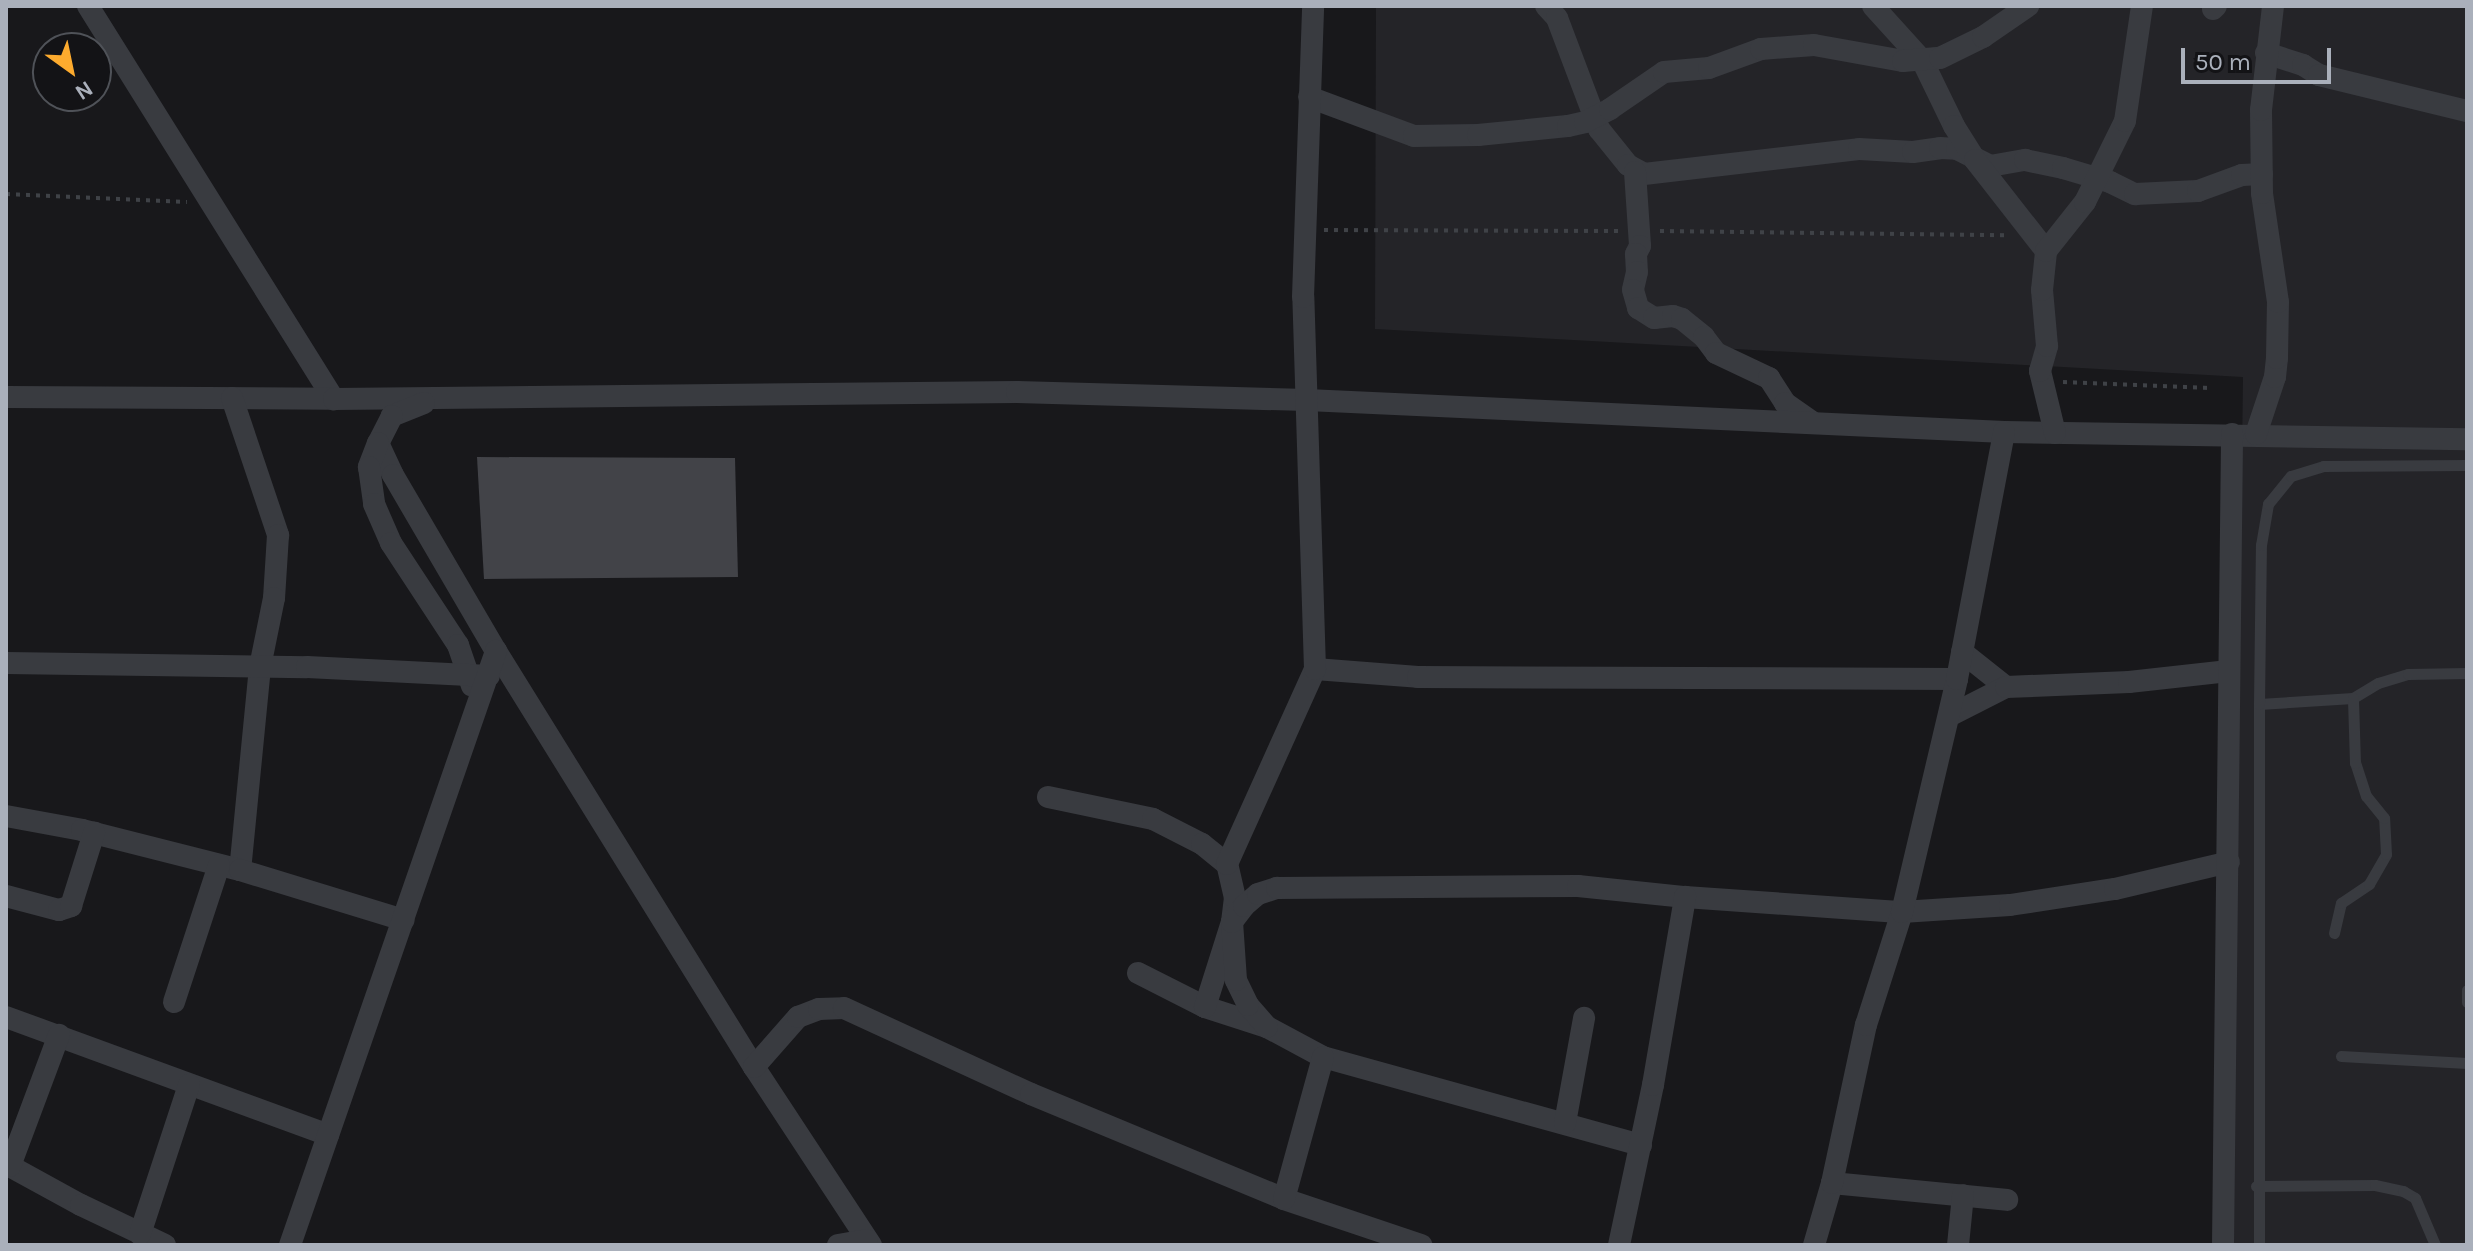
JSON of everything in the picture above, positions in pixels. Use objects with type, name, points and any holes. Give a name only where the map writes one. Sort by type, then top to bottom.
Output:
[{"type":"street","points":[[88,6],[334,399]]},
{"type":"street","points":[[1205,1007],[1232,922],[1235,898],[1227,864],[1315,669],[1303,297],[1313,6]]},
{"type":"street","points":[[1546,6],[1557,18],[1593,118],[1635,172],[1640,246],[1636,254],[1633,290],[1638,308],[1654,318],[1673,316],[1682,319],[1704,337],[1716,353],[1769,378],[1785,403],[1814,423]]},
{"type":"street","points":[[1873,6],[1922,60],[1954,126],[1975,160],[2039,244],[2048,336],[2041,381],[2055,433]]},
{"type":"street","points":[[1309,97],[1414,136],[1487,134],[1568,126],[1593,118],[1664,72],[1709,68],[1761,49],[1832,46],[1893,59],[1940,58],[1966,46],[2028,6]]},
{"type":"street","points":[[2039,244],[2085,202],[2131,103],[2142,6]]},
{"type":"street","points":[[2256,434],[2275,377],[2277,358],[2278,302],[2262,174],[2261,110],[2273,6]]},
{"type":"street","points":[[2266,53],[2328,78],[2467,111]]},
{"type":"street","points":[[1635,172],[1688,172],[1723,164],[1777,161],[1859,149],[1913,152],[1948,148],[1990,166],[2025,160],[2098,178],[2144,195],[2198,191],[2242,175],[2262,174]]},
{"type":"street","points":[[6,397],[334,399],[1017,392],[1307,400],[2004,432],[2467,439]]},
{"type":"street","points":[[436,397],[392,416],[369,467],[374,504],[406,568],[480,676]]},
{"type":"street","points":[[174,1002],[229,867],[260,667],[274,598],[278,535],[232,398]]},
{"type":"street","points":[[1814,1245],[1832,1183],[1866,1025],[1902,912],[1949,716],[2004,432]]},
{"type":"street","points":[[2223,1245],[2232,434]]},
{"type":"street","points":[[378,443],[496,651],[754,1067],[869,1242],[838,1245]]},
{"type":"street","points":[[290,1245],[477,712],[480,676],[496,651]]},
{"type":"street","points":[[1962,652],[2006,687]]},
{"type":"street","points":[[6,663],[260,667],[480,676]]},
{"type":"street","points":[[1315,669],[1418,677],[1957,679]]},
{"type":"street","points":[[1949,716],[2006,687],[2129,682],[2228,671]]},
{"type":"street","points":[[1048,797],[1153,819],[1202,844],[1227,864]]},
{"type":"street","points":[[6,816],[94,833],[229,867],[404,920]]},
{"type":"street","points":[[6,896],[59,910],[71,906],[94,833]]},
{"type":"street","points":[[1267,1027],[1248,1005],[1236,980],[1232,922],[1258,894],[1277,888],[1578,886],[1685,897],[1902,912],[2010,905],[2115,889],[2229,862]]},
{"type":"street","points":[[1619,1245],[1641,1145],[1685,897]]},
{"type":"street","points":[[1138,973],[1205,1007],[1267,1027],[1323,1057],[1641,1145]]},
{"type":"street","points":[[754,1067],[798,1017],[819,1009],[844,1008],[1046,1100],[1376,1237],[1421,1245]]},
{"type":"street","points":[[6,1017],[328,1135]]},
{"type":"street","points":[[1565,1123],[1584,1018]]},
{"type":"street","points":[[59,1035],[8,1165],[165,1245]]},
{"type":"street","points":[[1284,1199],[1323,1057]]},
{"type":"street","points":[[140,1234],[189,1085]]},
{"type":"street","points":[[1832,1183],[2007,1200]]},
{"type":"street","points":[[1958,1245],[1963,1195]]},
{"type":"lane","points":[[2259,1245],[2256,1186],[2259,704],[2261,545],[2268,504],[2291,476],[2323,466],[2467,465]]},
{"type":"lane","points":[[2259,704],[2353,698],[2378,683],[2408,674],[2467,673]]},
{"type":"lane","points":[[2334,933],[2341,903],[2369,884],[2386,854],[2384,818],[2366,796],[2355,763],[2353,698]]},
{"type":"lane","points":[[2467,990],[2467,1002]]},
{"type":"lane","points":[[2341,1056],[2467,1063]]},
{"type":"lane","points":[[2256,1186],[2375,1185],[2403,1191],[2415,1198],[2435,1245]]},
{"type":"path","points":[[6,194],[209,203]]},
{"type":"path","points":[[1305,230],[1635,231]]},
{"type":"path","points":[[1650,231],[2039,244]]},
{"type":"path","points":[[2041,381],[2210,388]]},
{"type":"shaded area","points":[[1376,6],[2467,6],[2467,1245],[2232,1245],[2243,377],[1375,329]]},
{"type":"building","points":[[477,457],[735,458],[738,577],[484,579]]}]
